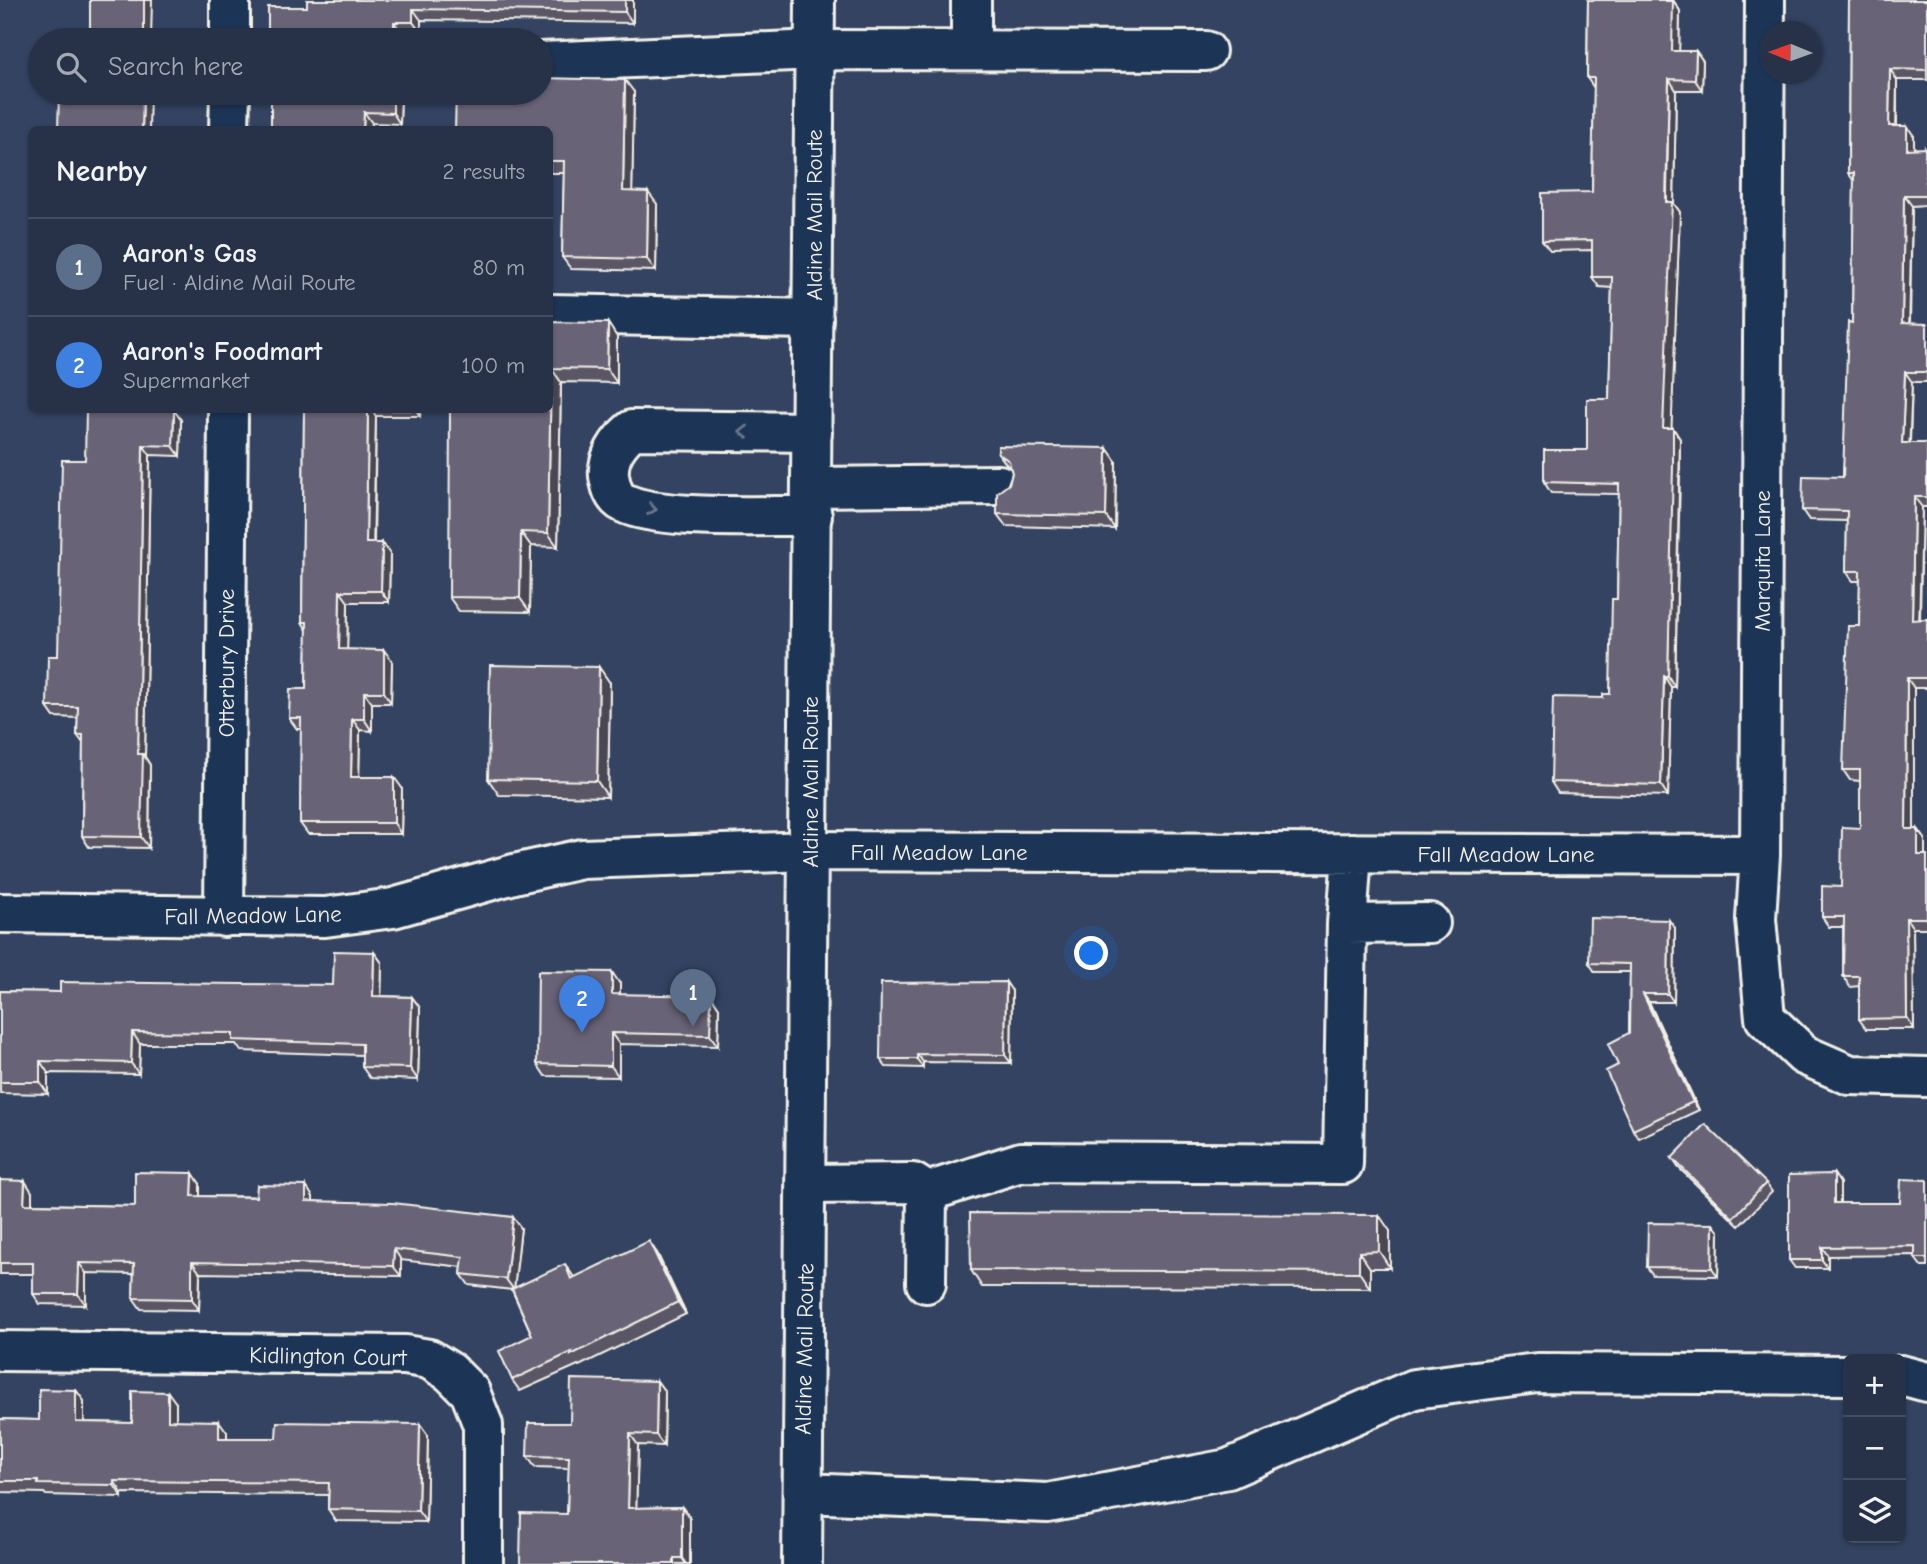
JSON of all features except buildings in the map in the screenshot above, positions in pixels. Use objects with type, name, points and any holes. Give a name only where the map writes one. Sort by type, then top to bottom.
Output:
[{"type":"street","points":[[230,0],[230,28]]},
{"type":"street","name":"Aldine Mail Route","points":[[802,1564],[815,0]]},
{"type":"street","points":[[971,0],[971,48]]},
{"type":"street","name":"Marquita Lane","points":[[1765,0],[1760,855],[1756,919],[1765,1018],[1804,1055],[1850,1075],[1927,1077]]},
{"type":"street","points":[[553,61],[815,50],[971,48],[1206,51]]},
{"type":"street","points":[[229,105],[229,126]]},
{"type":"street","points":[[553,314],[813,319]]},
{"type":"street","name":"Otterbury Drive","points":[[224,917],[228,413]]},
{"type":"street","points":[[812,432],[632,430],[617,442],[609,472],[613,493],[622,503],[649,510],[691,514],[999,485]]},
{"type":"street","name":"Fall Meadow Lane","points":[[0,913],[326,918],[393,908],[513,874],[582,859],[809,851],[1760,855]]},
{"type":"street","points":[[927,1192],[1021,1162],[1343,1164],[1347,924],[1352,853]]},
{"type":"street","points":[[1347,924],[1430,923]]},
{"type":"street","points":[[806,1184],[913,1182],[927,1192]]},
{"type":"street","points":[[926,1283],[927,1192]]},
{"type":"street","name":"Kidlington Court","points":[[0,1351],[405,1355],[429,1359],[450,1372],[470,1392],[483,1425],[483,1564]]},
{"type":"street","points":[[803,1493],[1048,1503],[1228,1469],[1413,1389],[1537,1373],[1843,1375]]},
{"type":"street","points":[[1906,1376],[1927,1382]]},
{"type":"place","name":"Aaron's Gas","points":[[693,1027]]},
{"type":"place","name":"Aaron's Foodmart","points":[[582,1033]]}]
